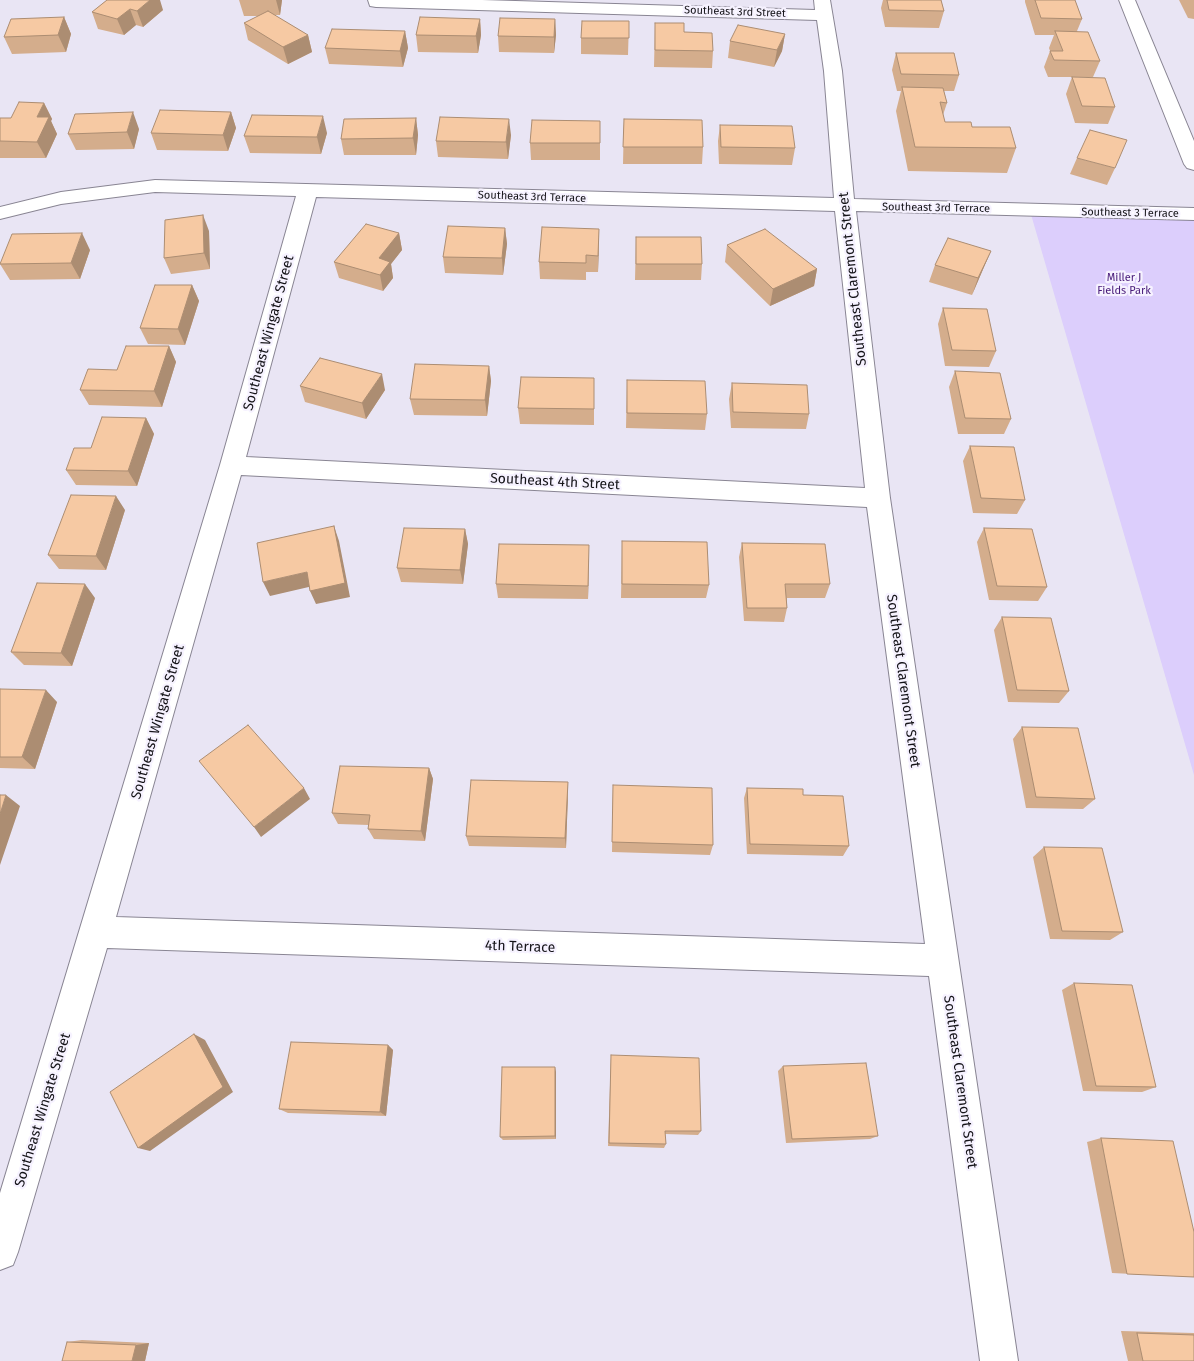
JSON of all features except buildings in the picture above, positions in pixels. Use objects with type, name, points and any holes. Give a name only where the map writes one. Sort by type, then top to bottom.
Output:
[{"type":"street","points":[[1127,0],[1179,104],[1194,164]]},
{"type":"street","name":"Southeast 3rd Street","points":[[376,1],[823,8]]},
{"type":"street","name":"Southeast Claremont Street","points":[[823,8],[833,71],[845,206],[878,498],[999,1361]]},
{"type":"street","name":"Southeast 3rd Terrace","points":[[0,213],[61,198],[155,186],[1066,211]]},
{"type":"street","name":"Southeast Wingate Street","points":[[0,1252],[96,932],[232,465],[308,190]]},
{"type":"street","name":"Southeast 3 Terrace","points":[[1066,211],[1194,214]]},
{"type":"street","name":"Southeast 4th Street","points":[[232,465],[878,498]]},
{"type":"street","name":"4th Terrace","points":[[96,932],[943,961]]},
{"type":"green space","name":"Miller J Fields Park","points":[[1030,211],[1194,214],[1194,775]]}]
